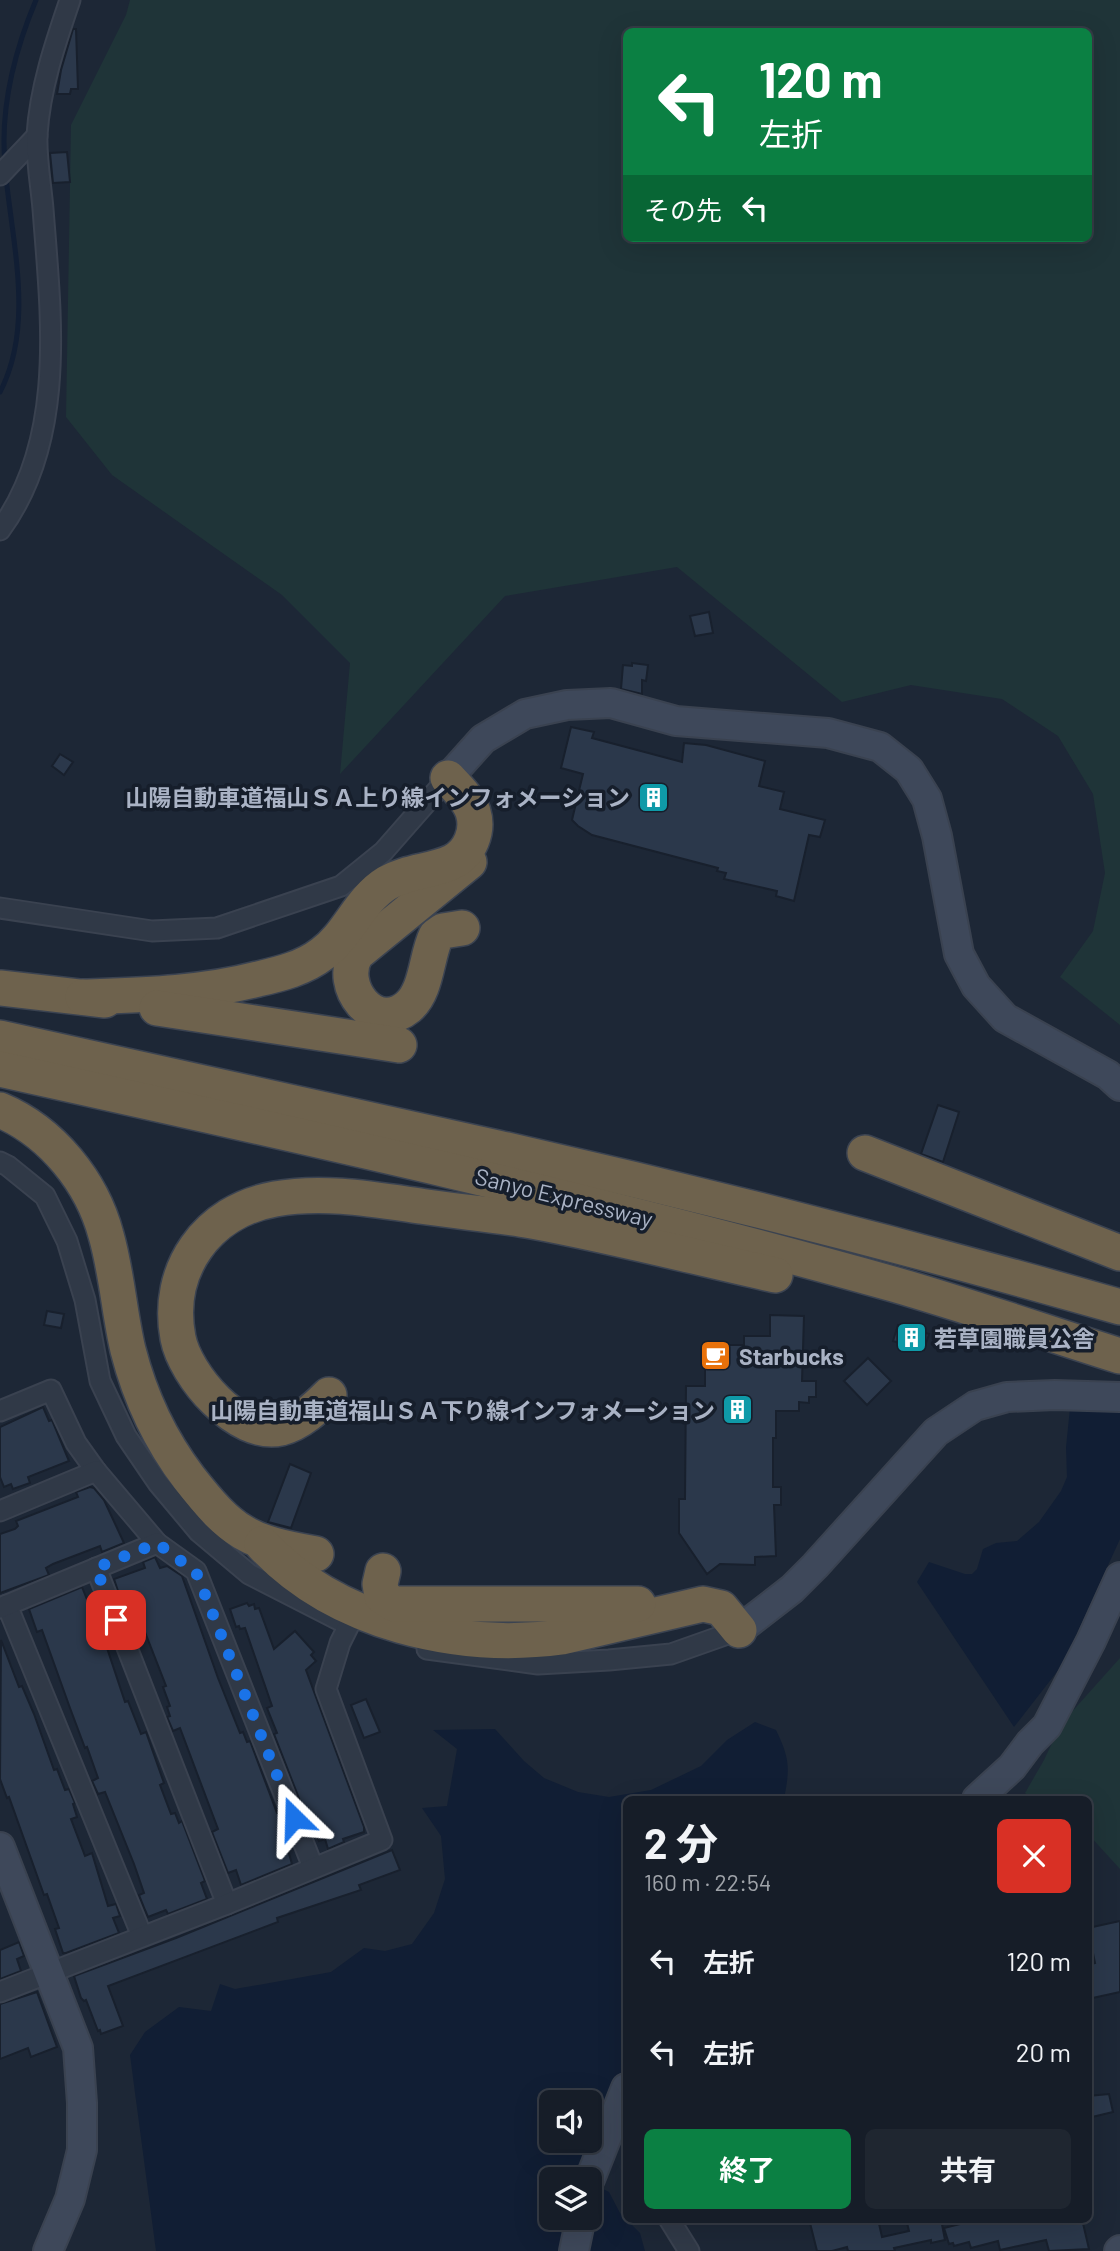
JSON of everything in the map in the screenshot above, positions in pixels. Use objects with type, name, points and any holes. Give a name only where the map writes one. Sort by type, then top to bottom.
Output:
[{"type":"highway","points":[[448,778],[469,796],[479,811],[483,829],[479,849],[466,865],[356,954],[350,969],[355,995],[367,1009],[376,1013],[394,1014],[408,1007],[419,991],[436,936],[443,931],[462,928]]},
{"type":"highway","points":[[83,997],[218,989],[290,970],[320,956],[342,936],[379,888],[402,875],[453,862],[467,849],[474,832],[474,812],[448,778]]},
{"type":"highway","points":[[0,988],[83,997],[400,1045]]},
{"type":"highway","name":"Sanyo Expressway","points":[[0,1038],[674,1189],[1120,1307]]},
{"type":"highway","name":"Sanyo Expressway","points":[[0,1069],[493,1179],[587,1203],[896,1285],[1120,1356]]},
{"type":"highway","points":[[0,1110],[40,1135],[58,1151],[88,1189],[107,1237],[129,1351],[141,1392],[173,1457],[209,1503],[244,1535],[261,1543],[316,1554]]},
{"type":"highway","points":[[865,1153],[1120,1253]]},
{"type":"highway","points":[[329,1395],[297,1421],[280,1428],[259,1427],[239,1418],[201,1386],[180,1348],[174,1304],[178,1282],[187,1258],[203,1237],[222,1220],[246,1207],[299,1195],[330,1195],[531,1221],[951,1315],[1019,1323]]},
{"type":"highway","points":[[261,1543],[298,1577],[343,1602],[399,1624],[448,1636],[488,1641],[562,1637],[703,1604],[721,1608],[739,1630]]},
{"type":"highway","points":[[383,1571],[380,1584],[382,1597],[394,1604],[628,1605],[704,1595],[720,1600],[726,1606],[739,1630]]},
{"type":"street","points":[[0,530],[15,510],[34,469],[52,356],[37,136],[49,62],[70,0]]},
{"type":"street","points":[[0,175],[37,136]]},
{"type":"street","points":[[0,908],[152,931],[217,928],[341,886],[383,852],[483,739],[525,714],[567,705],[611,703],[676,721],[828,733],[880,747],[909,770],[927,799],[937,836],[959,954],[976,986],[1005,1018],[1108,1075],[1120,1086]]},
{"type":"street","points":[[0,1162],[46,1196],[67,1241],[85,1300],[100,1381],[126,1436],[158,1482],[200,1532],[248,1574],[349,1625],[425,1649],[538,1664],[671,1654],[739,1630],[792,1589],[815,1566],[936,1432],[975,1406],[1007,1397],[1120,1397]]},
{"type":"street","points":[[0,1411],[51,1390],[76,1443],[96,1471],[157,1543],[196,1572],[313,1867]]},
{"type":"street","points":[[0,1511],[96,1471]]},
{"type":"street","points":[[142,1936],[3,1606],[157,1543]]},
{"type":"street","points":[[96,1568],[227,1905]]},
{"type":"street","points":[[980,1796],[1012,1767],[1047,1726],[1120,1577]]},
{"type":"street","points":[[0,1992],[227,1905],[382,1840],[326,1689],[340,1643],[349,1625]]},
{"type":"street","points":[[0,1847],[78,2048],[82,2150],[71,2199],[48,2251]]},
{"type":"street","points":[[595,2167],[623,2096]]},
{"type":"street","points":[[672,2223],[689,2251]]},
{"type":"street","points":[[574,2251],[578,2230]]},
{"type":"green space","points":[[130,0],[1120,0],[1120,1025],[1060,977],[1093,931],[1105,873],[1093,794],[1058,736],[1002,699],[911,685],[842,702],[677,567],[505,596],[340,774],[350,663],[282,595],[112,475],[66,417],[71,125],[126,15]]},
{"type":"green space","points":[[1120,1658],[1120,1869],[1092,1838],[1092,1796],[1028,1796],[1025,1793],[1061,1724]]},
{"type":"water","points":[[1070,1408],[1120,1410],[1120,1539],[1063,1664],[1014,1727],[917,1582],[929,1562],[972,1574],[977,1569],[983,1549],[996,1543],[1017,1541],[1039,1522],[1061,1491],[1067,1477],[1066,1447]]},
{"type":"water","points":[[755,1722],[776,1730],[788,1764],[784,1796],[623,1796],[623,2074],[602,2116],[602,2090],[539,2090],[539,2153],[587,2153],[582,2167],[539,2167],[539,2230],[566,2230],[562,2251],[156,2251],[130,2055],[145,2032],[179,2007],[211,2011],[220,1984],[235,1989],[331,1972],[364,1948],[385,1951],[412,1944],[434,1913],[445,1879],[441,1836],[422,1808],[447,1806],[457,1749],[433,1730],[495,1729],[524,1761],[544,1778],[578,1792],[609,1797],[651,1790],[701,1766],[727,1740]]},
{"type":"water","points":[[602,2188],[609,2192],[623,2216],[623,2223],[630,2223],[640,2233],[645,2251],[588,2251],[592,2230],[602,2230]]},
{"type":"building","points":[[73,29],[76,29],[78,89],[71,89],[70,94],[57,94],[61,70]]},
{"type":"building","points":[[67,152],[70,182],[53,183],[50,153]]},
{"type":"building","points":[[709,612],[713,633],[695,636],[690,616]]},
{"type":"building","points":[[632,663],[648,665],[646,681],[642,680],[642,694],[621,689],[623,665],[632,666]]},
{"type":"building","points":[[571,727],[594,732],[592,738],[682,762],[684,743],[706,745],[765,761],[759,786],[784,792],[780,809],[825,820],[820,837],[809,835],[794,901],[776,896],[777,891],[724,879],[726,873],[717,871],[718,868],[592,835],[578,826],[572,820],[583,774],[561,768]]},
{"type":"building","points":[[60,754],[73,762],[64,775],[52,766]]},
{"type":"building","points":[[938,1105],[959,1112],[943,1162],[921,1154]]},
{"type":"building","points":[[47,1311],[64,1314],[61,1328],[44,1325]]},
{"type":"building","points":[[770,1315],[804,1316],[802,1381],[816,1381],[816,1397],[809,1397],[809,1403],[799,1402],[799,1411],[776,1411],[773,1487],[781,1487],[781,1505],[774,1505],[776,1556],[755,1557],[755,1565],[720,1564],[707,1574],[679,1533],[679,1499],[685,1499],[686,1386],[705,1386],[705,1345],[744,1345],[744,1336],[770,1336]]},
{"type":"building","name":"若草園職員公舎","points":[[898,1325],[929,1334],[924,1350],[893,1341]]},
{"type":"building","points":[[868,1358],[891,1381],[867,1405],[844,1381]]},
{"type":"building","points":[[43,1407],[49,1421],[52,1420],[69,1461],[28,1477],[30,1483],[13,1489],[11,1484],[4,1487],[0,1477],[0,1427]]},
{"type":"building","points":[[290,1464],[311,1473],[291,1528],[268,1522]]},
{"type":"building","points":[[90,1487],[104,1500],[124,1543],[102,1552],[100,1546],[53,1564],[46,1568],[49,1575],[0,1593],[0,1534],[15,1529],[18,1526],[16,1521],[78,1497],[76,1492]]},
{"type":"building","points":[[155,1557],[160,1568],[167,1566],[182,1576],[240,1733],[243,1732],[247,1742],[250,1741],[291,1845],[287,1847],[292,1864],[241,1885],[236,1870],[228,1873],[212,1832],[218,1829],[180,1728],[173,1731],[167,1717],[170,1716],[167,1707],[170,1706],[163,1687],[166,1686],[143,1627],[138,1629],[127,1598],[121,1600],[114,1579],[145,1568],[143,1562]]},
{"type":"building","points":[[82,1587],[96,1622],[98,1621],[125,1702],[128,1701],[141,1734],[146,1732],[164,1783],[160,1785],[171,1814],[175,1813],[179,1823],[182,1821],[205,1881],[201,1883],[207,1899],[168,1914],[166,1910],[148,1917],[139,1895],[144,1893],[134,1864],[105,1792],[98,1794],[92,1781],[98,1778],[87,1747],[85,1748],[42,1630],[37,1632],[29,1609]]},
{"type":"building","points":[[247,1603],[249,1606],[254,1604],[255,1609],[259,1608],[274,1649],[295,1631],[314,1652],[311,1655],[316,1661],[306,1670],[364,1827],[364,1832],[343,1839],[344,1842],[328,1849],[325,1839],[319,1841],[317,1836],[314,1837],[274,1734],[277,1733],[267,1708],[272,1706],[245,1628],[236,1627],[230,1609]]},
{"type":"building","points":[[1,1640],[19,1687],[22,1686],[34,1714],[54,1770],[57,1769],[65,1790],[69,1789],[75,1803],[73,1804],[77,1817],[71,1819],[85,1856],[92,1853],[108,1906],[116,1904],[120,1916],[113,1918],[119,1933],[66,1953],[63,1953],[55,1929],[59,1928],[47,1894],[44,1895],[0,1779]]},
{"type":"building","points":[[366,1699],[380,1732],[364,1738],[351,1705]]},
{"type":"building","points":[[392,1850],[400,1870],[359,1885],[361,1890],[277,1918],[278,1922],[108,1986],[123,2026],[101,2034],[100,2030],[98,2031],[86,2000],[81,1998],[74,1976],[176,1938]]},
{"type":"building","points":[[1120,1921],[1120,1992],[1092,1998],[1092,1964],[1095,1963],[1092,1927]]},
{"type":"building","points":[[19,1942],[24,1956],[17,1959],[21,1971],[0,1979],[0,1950]]},
{"type":"building","points":[[37,1992],[57,2047],[31,2057],[28,2048],[0,2059],[0,2004]]},
{"type":"building","points":[[1109,2094],[1113,2112],[1092,2117],[1092,2096]]},
{"type":"building","points":[[810,2223],[879,2223],[882,2237],[909,2231],[907,2223],[942,2223],[945,2240],[931,2243],[931,2240],[894,2248],[895,2251],[848,2251],[847,2247],[817,2251]]},
{"type":"building","points":[[964,2223],[1083,2223],[1089,2249],[1049,2251],[1046,2240],[1000,2250],[998,2241],[971,2248],[969,2242],[954,2246],[953,2243],[949,2244],[944,2228]]},
{"type":"waterway","points":[[5,164],[7,101],[16,59],[36,0]]},
{"type":"waterway","points":[[0,392],[10,367],[19,314],[16,258],[6,177]]},
{"type":"place","name":"山陽自動車道福山ＳＡ上り線インフォメーション","points":[[653,797]]},
{"type":"place","name":"若草園職員公舎","points":[[911,1338]]},
{"type":"place","name":"Starbucks","points":[[716,1356]]},
{"type":"place","name":"山陽自動車道福山ＳＡ下り線インフォメーション","points":[[738,1410]]},
{"type":"route","points":[[116,1620],[96,1568],[157,1543],[196,1572],[294,1818]]}]
